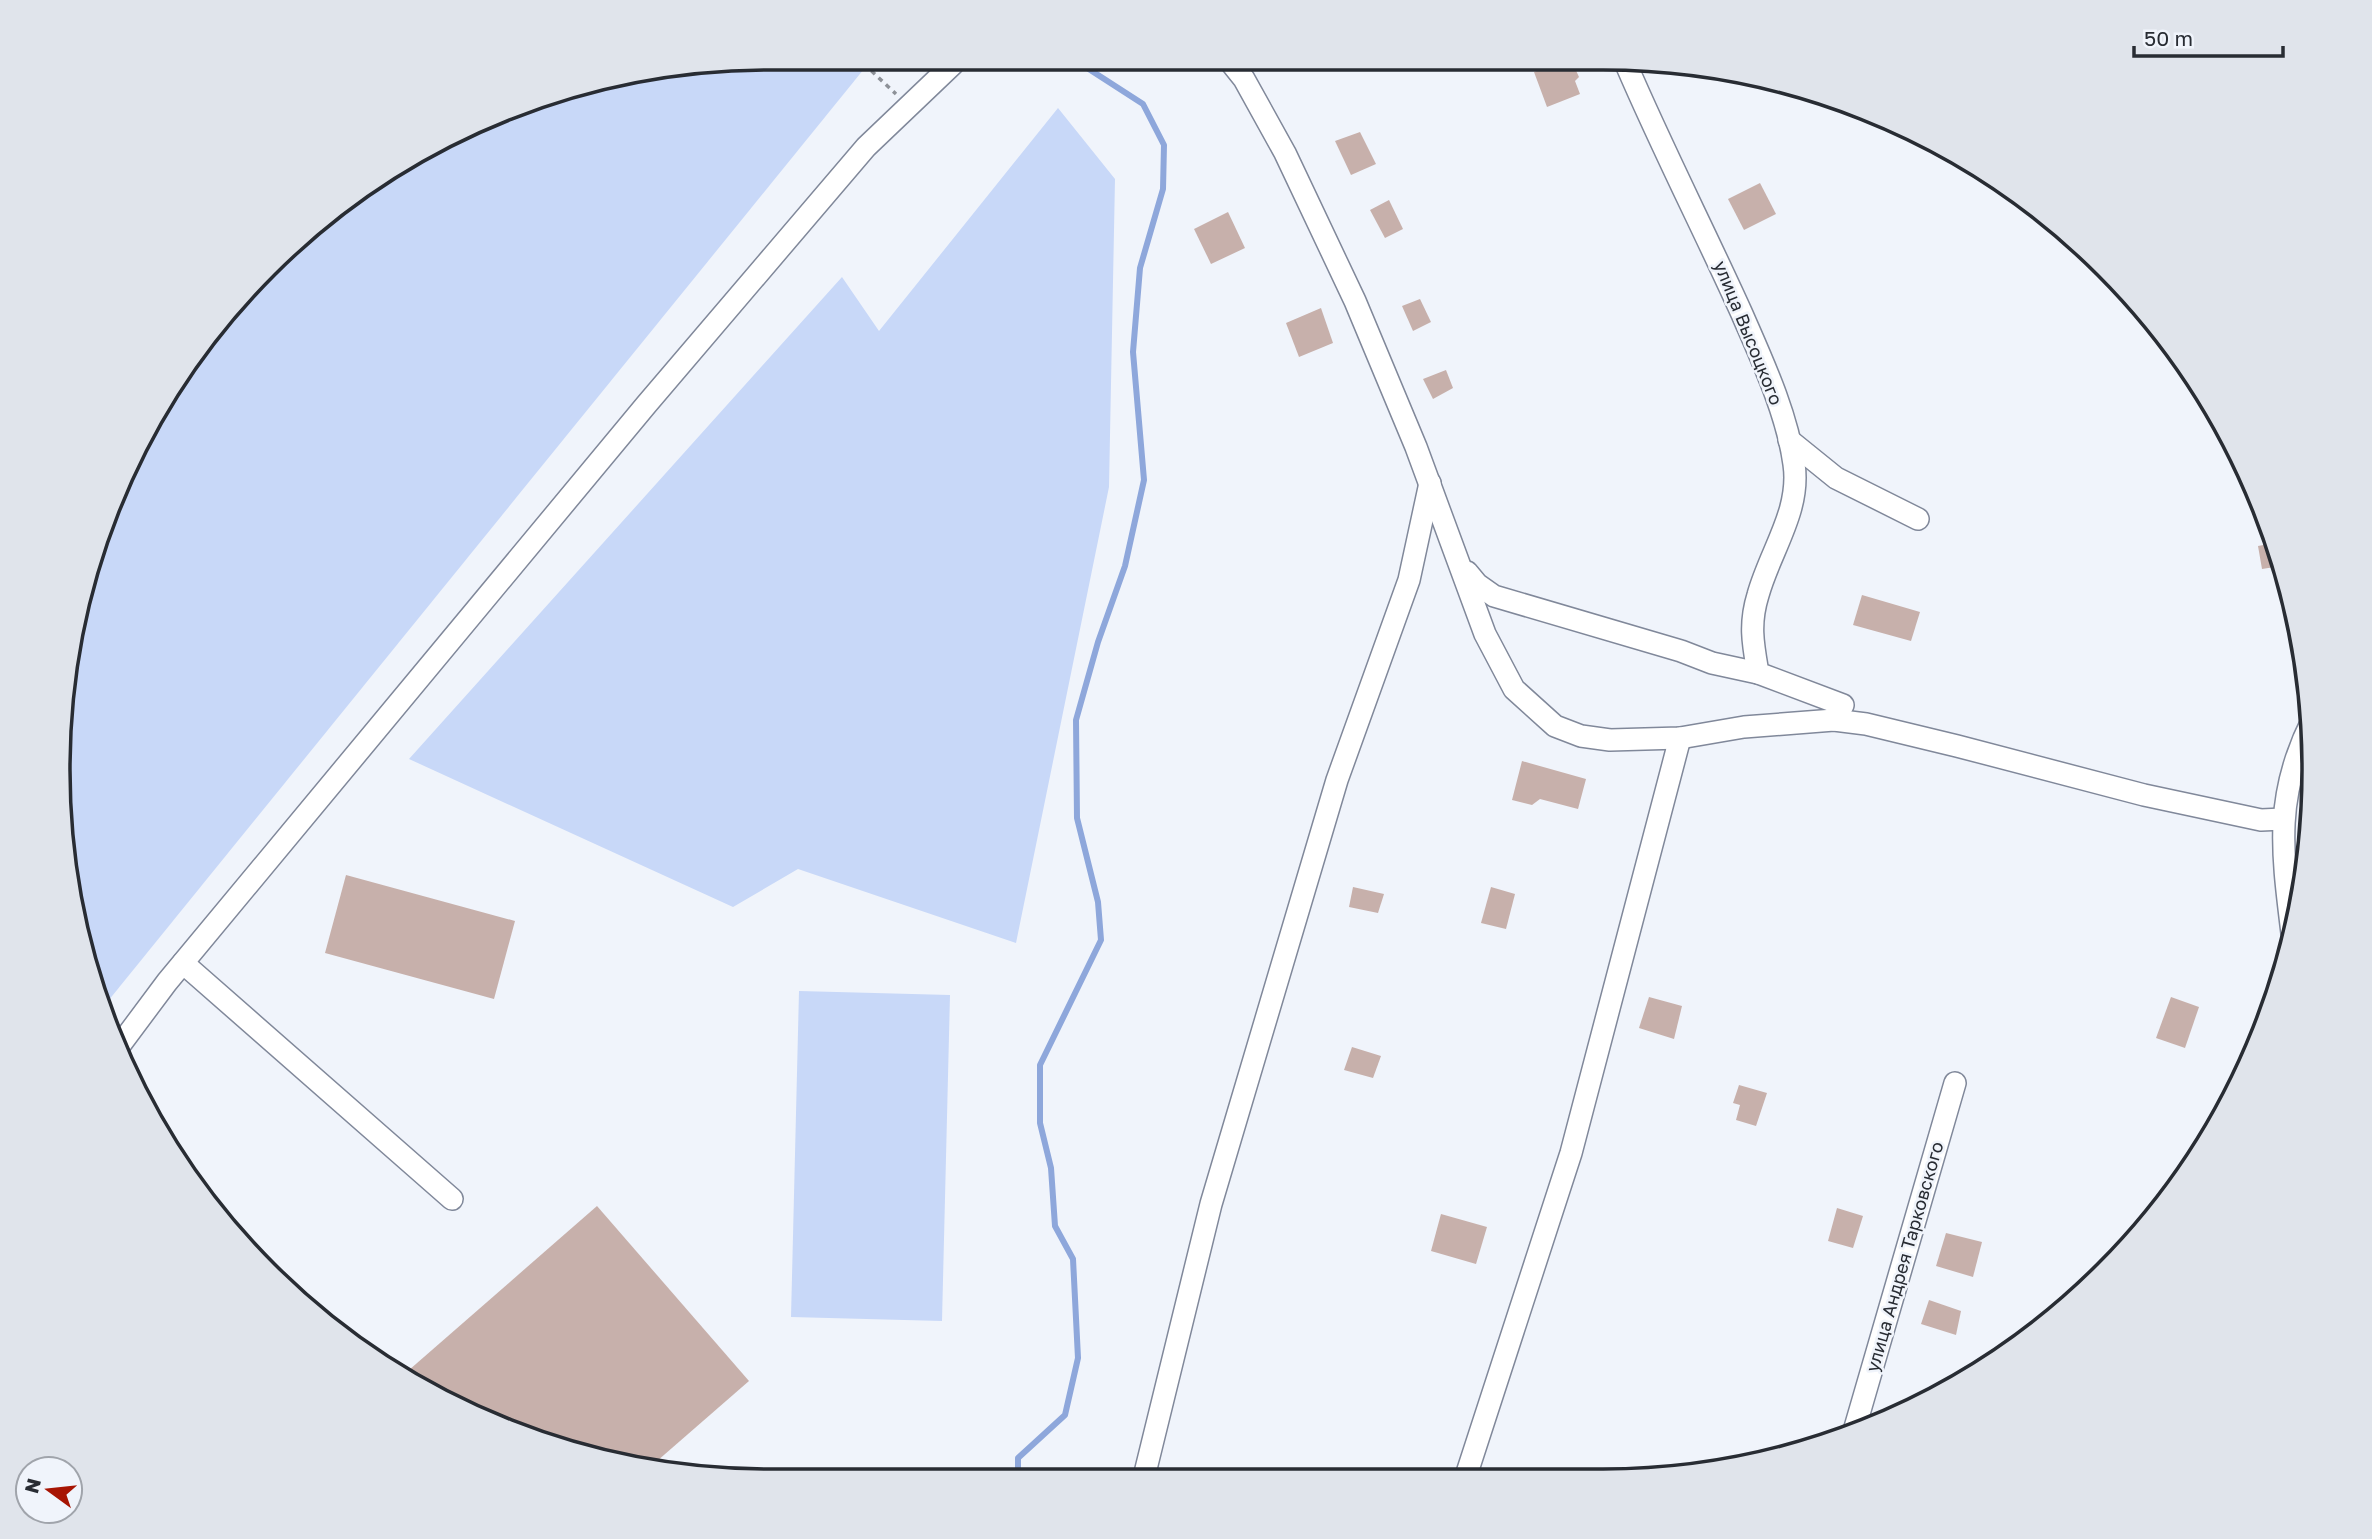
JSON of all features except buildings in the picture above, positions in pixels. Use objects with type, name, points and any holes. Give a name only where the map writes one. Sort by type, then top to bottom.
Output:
[{"type":"street","points":[[124,1040],[183,963],[646,405],[866,146],[947,70]]},
{"type":"street","points":[[1237,70],[1285,153],[1355,301],[1430,483],[1485,634],[1514,689],[1555,726],[1581,736],[1611,740],[1680,738],[1744,727],[1834,719],[1905,733],[2169,801],[2261,820],[2283,819]]},
{"type":"street","name":"улица Высоцкого","points":[[1629,71],[1762,360],[1795,465],[1795,493],[1787,522],[1758,595],[1751,635],[1758,673]]},
{"type":"street","points":[[1789,440],[1836,478],[1917,519]]},
{"type":"street","points":[[1146,1469],[1211,1204],[1337,780],[1409,580],[1430,483]]},
{"type":"street","points":[[1462,565],[1477,584],[1494,596],[1681,651],[1712,663],[1758,673],[1843,705],[1834,719]]},
{"type":"street","points":[[1468,1469],[1571,1153],[1680,738]]},
{"type":"street","points":[[2289,907],[2282,853],[2283,819],[2286,794],[2301,741]]},
{"type":"street","points":[[183,963],[452,1199]]},
{"type":"street","name":"улица Андрея Тарковского","points":[[1857,1421],[1955,1083]]},
{"type":"path","points":[[870,70],[908,106]]},
{"type":"shaded area","points":[[863,70],[109,1000],[83,906],[71,815],[71,724],[83,633],[107,545],[142,460],[188,381],[244,308],[308,244],[381,188],[460,142],[502,123],[588,94],[678,76],[724,71]]},
{"type":"shaded area","points":[[1058,108],[1115,179],[1109,487],[1016,943],[798,869],[733,907],[409,759],[842,277],[879,331]]},
{"type":"shaded area","points":[[799,991],[950,995],[942,1321],[791,1317]]},
{"type":"waterway","points":[[1018,1469],[1018,1458],[1065,1415],[1078,1358],[1073,1259],[1055,1226],[1051,1168],[1040,1123],[1040,1065],[1101,940],[1098,902],[1077,818],[1076,720],[1098,642],[1125,566],[1144,480],[1133,352],[1140,268],[1163,189],[1164,145],[1143,104],[1090,70]]}]
